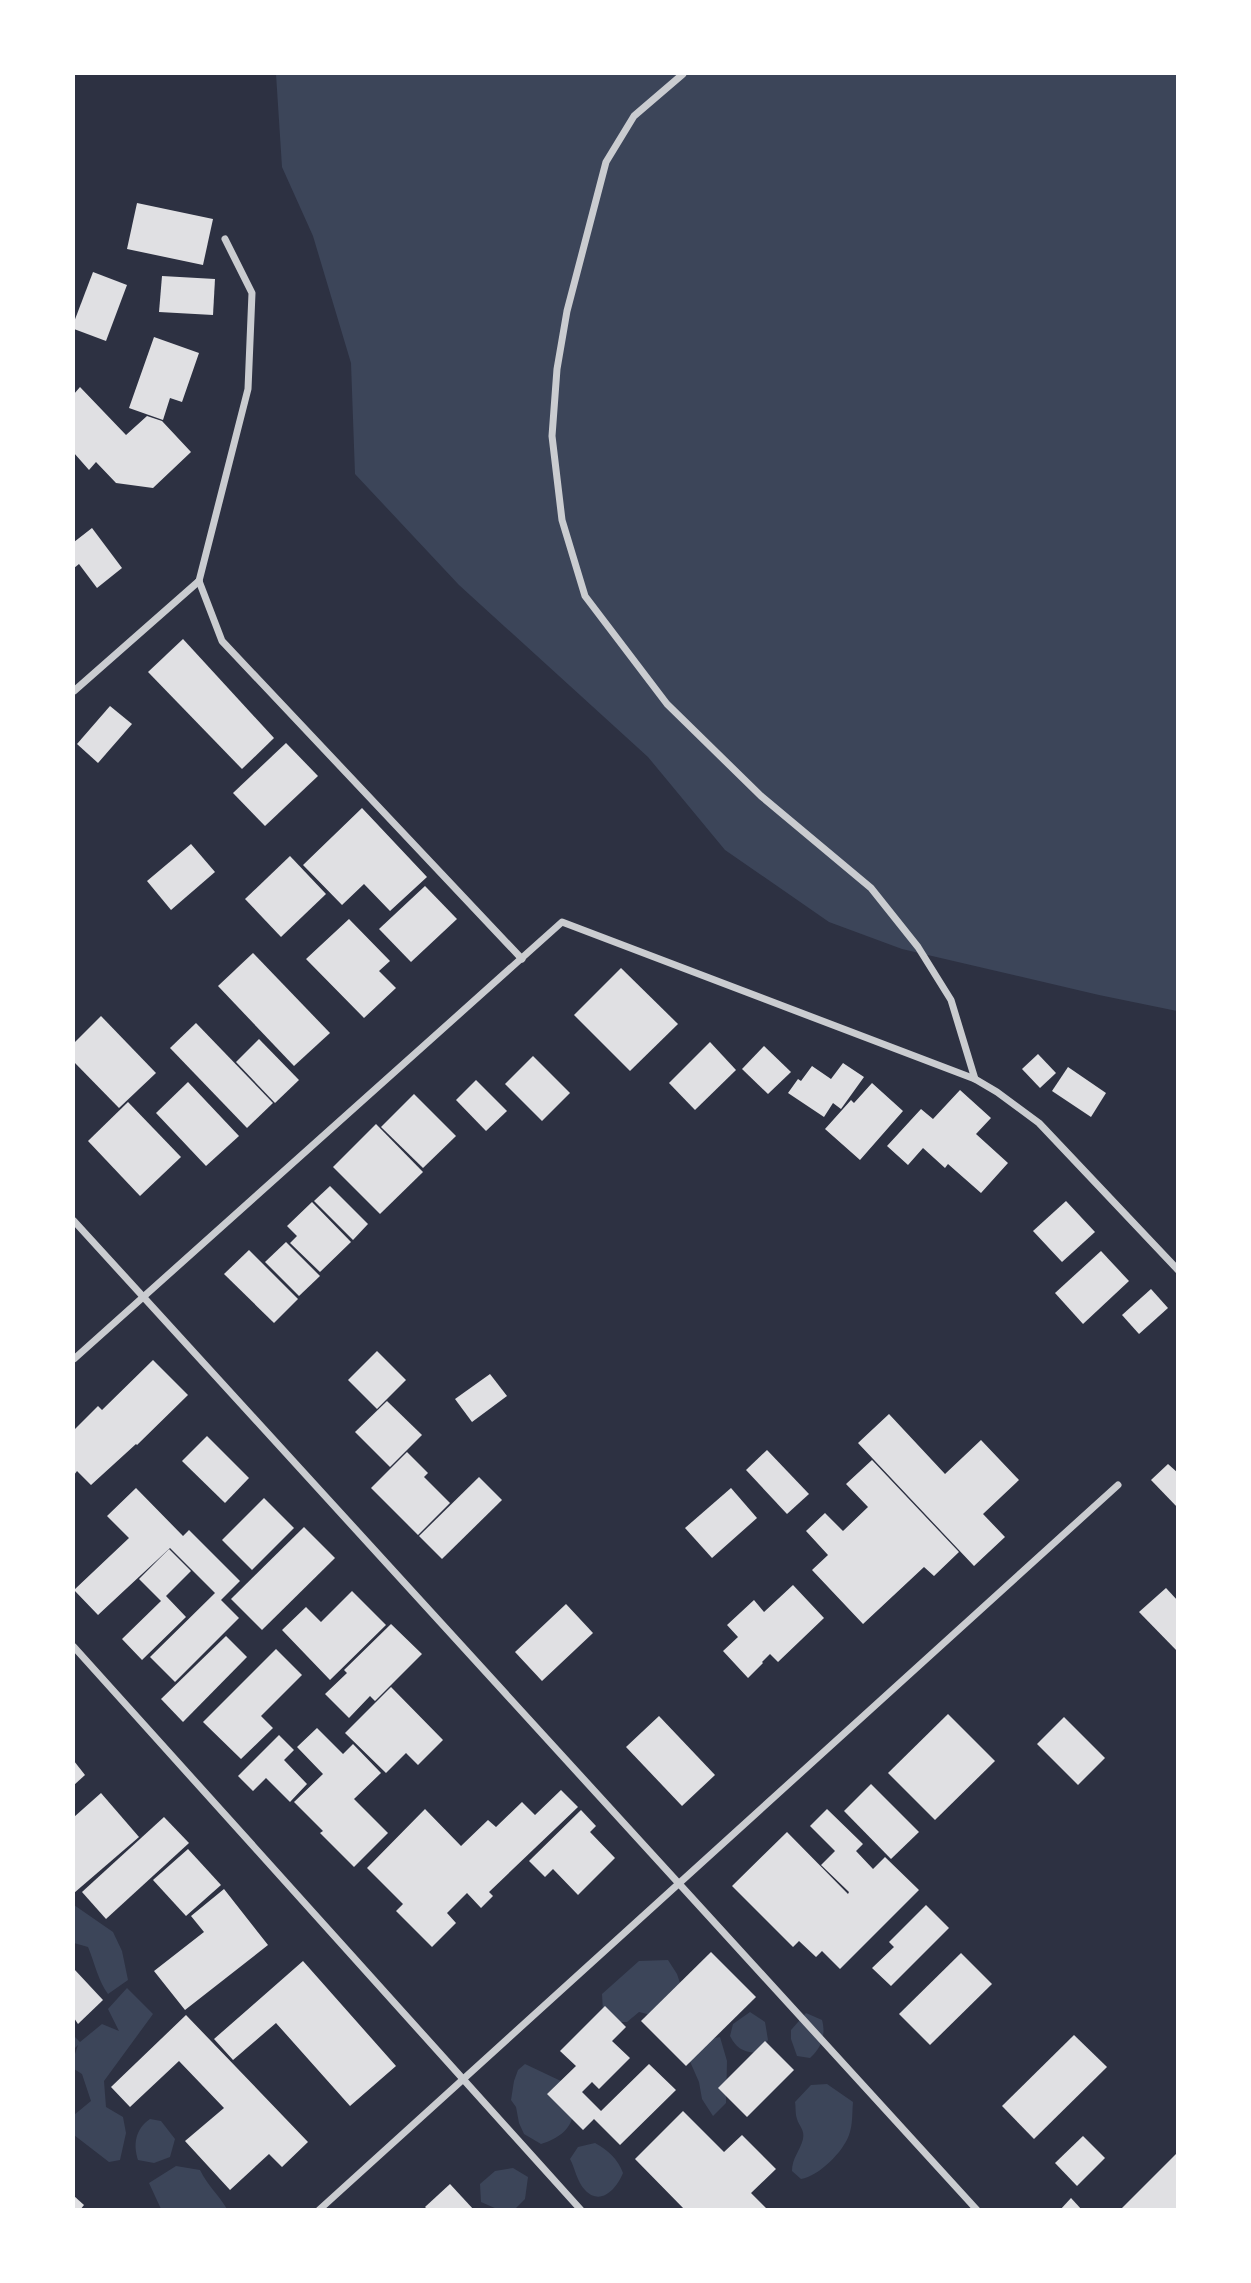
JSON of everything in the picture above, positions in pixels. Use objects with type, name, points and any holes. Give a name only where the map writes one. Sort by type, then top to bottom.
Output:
[{"type":"street","points":[[683,74],[634,116],[606,162],[567,311],[557,369],[552,436],[562,520],[585,596],[667,704],[761,796],[871,888],[918,947],[951,1000],[975,1079]]},
{"type":"street","points":[[74,691],[198,581],[248,389],[252,293],[225,239]]},
{"type":"street","points":[[198,581],[222,641],[522,959]]},
{"type":"street","points":[[74,1359],[562,922],[975,1079],[1039,1123],[1178,1270]]},
{"type":"street","points":[[74,1221],[977,2210]]},
{"type":"street","points":[[319,2210],[1118,1485]]},
{"type":"street","points":[[74,1647],[581,2210]]},
{"type":"shaded area","points":[[276,74],[1177,74],[1177,1011],[902,949],[829,922],[725,850],[648,757],[459,585],[355,474],[351,363],[313,236],[282,167]]},
{"type":"shaded area","points":[[74,1905],[113,1932],[122,1951],[128,1980],[108,1994],[88,1947],[74,1943]]},
{"type":"shaded area","points":[[668,1960],[677,1974],[683,1992],[655,2016],[639,2012],[627,2022],[613,2022],[603,2012],[602,1994],[639,1961]]},
{"type":"shaded area","points":[[127,1988],[153,2014],[104,2081],[106,2107],[123,2117],[126,2133],[120,2160],[109,2162],[74,2135],[74,2115],[91,2101],[82,2074],[74,2069],[78,2045],[74,2049],[74,2036],[80,2042],[102,2024],[119,2031],[108,2009]]},
{"type":"shaded area","points":[[750,2012],[765,2022],[768,2040],[758,2053],[741,2049],[730,2036],[733,2024]]},
{"type":"shaded area","points":[[806,2013],[822,2020],[824,2031],[818,2050],[810,2058],[797,2056],[791,2039],[791,2030]]},
{"type":"shaded area","points":[[720,2037],[727,2061],[726,2103],[713,2116],[702,2099],[699,2082],[688,2057],[710,2039]]},
{"type":"shaded area","points":[[525,2064],[563,2082],[573,2106],[573,2116],[568,2128],[541,2144],[524,2134],[516,2107],[511,2100],[518,2070]]},
{"type":"shaded area","points":[[827,2084],[853,2102],[850,2131],[842,2149],[830,2162],[801,2179],[792,2171],[803,2136],[796,2117],[795,2102],[811,2085]]},
{"type":"shaded area","points":[[150,2119],[161,2121],[175,2139],[170,2157],[154,2163],[138,2160],[136,2149],[138,2132]]},
{"type":"shaded area","points":[[595,2143],[612,2155],[623,2173],[608,2194],[597,2197],[582,2187],[570,2159],[578,2147]]},
{"type":"shaded area","points":[[176,2166],[200,2170],[227,2209],[161,2209],[149,2183]]},
{"type":"shaded area","points":[[513,2168],[528,2177],[525,2199],[515,2209],[497,2209],[481,2202],[480,2184],[495,2171]]},
{"type":"building","points":[[137,203],[213,219],[203,265],[127,249]]},
{"type":"building","points":[[93,272],[127,285],[106,341],[74,329],[74,322]]},
{"type":"building","points":[[162,276],[215,279],[213,315],[159,312]]},
{"type":"building","points":[[154,337],[199,353],[182,402],[170,398],[163,420],[129,408]]},
{"type":"building","points":[[80,387],[126,435],[147,416],[162,421],[191,452],[153,488],[116,483],[96,462],[89,470],[74,453],[74,394]]},
{"type":"building","points":[[92,528],[122,568],[97,588],[79,564],[74,568],[74,542]]},
{"type":"building","points":[[183,639],[274,738],[242,769],[148,672]]},
{"type":"building","points":[[110,706],[132,724],[98,763],[77,744]]},
{"type":"building","points":[[286,743],[318,776],[265,826],[233,793]]},
{"type":"building","points":[[362,808],[427,877],[390,911],[364,884],[342,905],[303,865]]},
{"type":"building","points":[[191,844],[215,872],[171,910],[147,881]]},
{"type":"building","points":[[290,856],[326,894],[281,937],[245,899]]},
{"type":"building","points":[[425,886],[457,919],[411,962],[379,929]]},
{"type":"building","points":[[349,919],[390,961],[379,971],[396,988],[364,1018],[306,959]]},
{"type":"building","points":[[253,953],[330,1033],[294,1066],[218,986]]},
{"type":"building","points":[[621,968],[678,1024],[630,1071],[574,1015]]},
{"type":"building","points":[[101,1016],[156,1073],[119,1108],[74,1062],[74,1043]]},
{"type":"building","points":[[196,1023],[273,1103],[247,1128],[170,1048]]},
{"type":"building","points":[[259,1039],[299,1080],[275,1103],[236,1062]]},
{"type":"building","points":[[710,1042],[736,1070],[695,1110],[669,1083]]},
{"type":"building","points":[[764,1046],[791,1072],[768,1094],[742,1069]]},
{"type":"building","points":[[1038,1054],[1056,1073],[1040,1088],[1022,1069]]},
{"type":"building","points":[[533,1056],[570,1093],[542,1121],[505,1084]]},
{"type":"building","points":[[843,1063],[864,1077],[841,1109],[833,1103],[824,1117],[788,1093],[812,1066],[831,1079]]},
{"type":"building","points":[[1068,1067],[1106,1093],[1091,1117],[1052,1091]]},
{"type":"building","points":[[476,1080],[507,1111],[486,1131],[456,1100]]},
{"type":"building","points":[[188,1082],[239,1136],[206,1166],[156,1113]]},
{"type":"building","points":[[872,1083],[903,1111],[860,1160],[825,1129],[851,1100],[854,1103]]},
{"type":"building","points":[[960,1090],[991,1118],[976,1134],[1008,1163],[981,1193],[948,1164],[945,1168],[923,1148],[908,1165],[887,1146],[921,1109],[933,1119]]},
{"type":"building","points":[[414,1094],[456,1136],[423,1168],[381,1127]]},
{"type":"building","points":[[128,1102],[181,1157],[140,1196],[88,1141]]},
{"type":"building","points":[[376,1124],[423,1172],[380,1214],[333,1167]]},
{"type":"building","points":[[330,1186],[368,1224],[353,1240],[314,1201]]},
{"type":"building","points":[[1066,1201],[1095,1232],[1062,1262],[1033,1231]]},
{"type":"building","points":[[312,1202],[351,1242],[320,1272],[290,1243],[297,1236],[287,1226]]},
{"type":"building","points":[[286,1242],[320,1276],[299,1296],[265,1262]]},
{"type":"building","points":[[249,1250],[298,1299],[274,1323],[224,1274]]},
{"type":"building","points":[[1101,1251],[1129,1281],[1083,1324],[1055,1293]]},
{"type":"building","points":[[1151,1289],[1168,1308],[1139,1334],[1122,1315]]},
{"type":"building","points":[[377,1351],[406,1380],[377,1409],[348,1380]]},
{"type":"building","points":[[153,1360],[188,1395],[91,1485],[77,1471],[74,1475],[74,1430],[98,1406],[102,1410]]},
{"type":"building","points":[[490,1374],[507,1396],[472,1422],[455,1399]]},
{"type":"building","points":[[387,1401],[422,1435],[390,1467],[355,1432]]},
{"type":"building","points":[[889,1414],[945,1474],[981,1440],[1019,1480],[983,1514],[1005,1537],[974,1566],[858,1443]]},
{"type":"building","points":[[207,1436],[249,1478],[225,1503],[182,1461]]},
{"type":"building","points":[[767,1450],[809,1494],[787,1514],[746,1470]]},
{"type":"building","points":[[407,1452],[428,1473],[424,1477],[450,1503],[418,1535],[371,1488]]},
{"type":"building","points":[[872,1460],[959,1552],[934,1576],[924,1567],[863,1624],[812,1570],[828,1555],[806,1531],[825,1513],[843,1531],[868,1507],[846,1484]]},
{"type":"building","points":[[1168,1464],[1178,1473],[1178,1508],[1151,1480]]},
{"type":"building","points":[[479,1477],[502,1500],[442,1559],[419,1536]]},
{"type":"building","points":[[136,1488],[183,1536],[189,1530],[240,1581],[221,1600],[239,1618],[175,1682],[150,1657],[215,1593],[170,1548],[98,1615],[74,1590],[129,1538],[107,1516]]},
{"type":"building","points":[[731,1488],[757,1518],[712,1558],[685,1528]]},
{"type":"building","points":[[264,1498],[294,1528],[252,1570],[222,1540]]},
{"type":"building","points":[[304,1527],[335,1558],[262,1630],[231,1599]]},
{"type":"building","points":[[169,1549],[191,1571],[166,1596],[186,1617],[142,1660],[122,1639],[161,1601],[139,1579]]},
{"type":"building","points":[[793,1585],[824,1618],[778,1662],[770,1654],[748,1678],[723,1651],[738,1637],[727,1625],[754,1600],[764,1612]]},
{"type":"building","points":[[1166,1588],[1178,1601],[1178,1652],[1139,1612]]},
{"type":"building","points":[[352,1591],[386,1625],[330,1680],[282,1630],[306,1607],[321,1622]]},
{"type":"building","points":[[566,1604],[593,1633],[542,1681],[515,1652]]},
{"type":"building","points":[[391,1624],[422,1654],[375,1701],[370,1696],[349,1718],[325,1694],[347,1673],[344,1670]]},
{"type":"building","points":[[226,1636],[247,1657],[183,1722],[161,1699]]},
{"type":"building","points":[[276,1649],[302,1675],[261,1716],[273,1728],[241,1759],[203,1722]]},
{"type":"building","points":[[391,1687],[443,1740],[418,1765],[406,1753],[386,1773],[345,1733]]},
{"type":"building","points":[[948,1714],[995,1761],[935,1820],[888,1773]]},
{"type":"building","points":[[659,1716],[715,1775],[682,1806],[626,1747]]},
{"type":"building","points":[[1064,1717],[1105,1758],[1078,1785],[1037,1744]]},
{"type":"building","points":[[317,1728],[343,1754],[353,1744],[381,1773],[354,1799],[388,1833],[354,1867],[294,1802],[323,1774],[297,1747]]},
{"type":"building","points":[[279,1735],[294,1750],[284,1760],[307,1784],[290,1802],[266,1778],[253,1791],[238,1776]]},
{"type":"building","points":[[74,1761],[85,1775],[74,1785]]},
{"type":"building","points":[[871,1784],[919,1832],[891,1859],[844,1811]]},
{"type":"building","points":[[561,1790],[578,1807],[489,1892],[493,1896],[481,1908],[467,1893],[447,1913],[456,1923],[432,1947],[396,1911],[403,1904],[367,1868],[425,1809],[461,1846],[488,1820],[496,1827],[522,1802],[535,1815]]},
{"type":"building","points":[[101,1793],[139,1837],[74,1893],[74,1817]]},
{"type":"building","points":[[827,1809],[863,1844],[856,1851],[873,1869],[885,1857],[919,1890],[840,1969],[822,1951],[816,1957],[799,1941],[793,1947],[732,1886],[787,1832],[848,1894],[821,1865],[835,1851],[810,1826]]},
{"type":"building","points":[[581,1810],[596,1826],[590,1832],[615,1858],[578,1895],[553,1869],[545,1877],[529,1861]]},
{"type":"building","points":[[164,1817],[189,1843],[106,1919],[82,1892]]},
{"type":"building","points":[[188,1849],[221,1885],[186,1916],[153,1880]]},
{"type":"building","points":[[224,1889],[268,1945],[185,2010],[154,1971],[204,1932],[191,1916]]},
{"type":"building","points":[[926,1905],[949,1928],[891,1986],[872,1968],[894,1947],[889,1942]]},
{"type":"building","points":[[711,1952],[756,1997],[686,2066],[641,2021]]},
{"type":"building","points":[[961,1953],[992,1984],[930,2045],[899,2014]]},
{"type":"building","points":[[303,1961],[396,2066],[350,2106],[276,2023],[233,2060],[214,2039]]},
{"type":"building","points":[[74,1969],[103,2000],[78,2024],[74,2018]]},
{"type":"building","points":[[605,2006],[626,2027],[612,2041],[630,2058],[599,2089],[592,2082],[582,2092],[601,2111],[649,2064],[676,2090],[620,2145],[594,2119],[583,2130],[547,2094],[576,2066],[560,2051]]},
{"type":"building","points":[[186,2015],[308,2142],[282,2167],[269,2154],[230,2190],[185,2141],[224,2108],[179,2061],[130,2107],[111,2087]]},
{"type":"building","points":[[1074,2035],[1107,2067],[1034,2139],[1002,2106]]},
{"type":"building","points":[[765,2041],[794,2070],[747,2117],[718,2088]]},
{"type":"building","points":[[683,2111],[724,2152],[742,2135],[776,2169],[751,2193],[768,2210],[685,2210],[635,2159]]},
{"type":"building","points":[[1083,2136],[1105,2158],[1077,2186],[1055,2163]]},
{"type":"building","points":[[1178,2152],[1178,2210],[1120,2210]]},
{"type":"building","points":[[450,2184],[474,2210],[428,2210],[425,2207]]},
{"type":"building","points":[[74,2196],[84,2205],[80,2210],[74,2210]]},
{"type":"building","points":[[1071,2198],[1082,2210],[1060,2210]]}]
